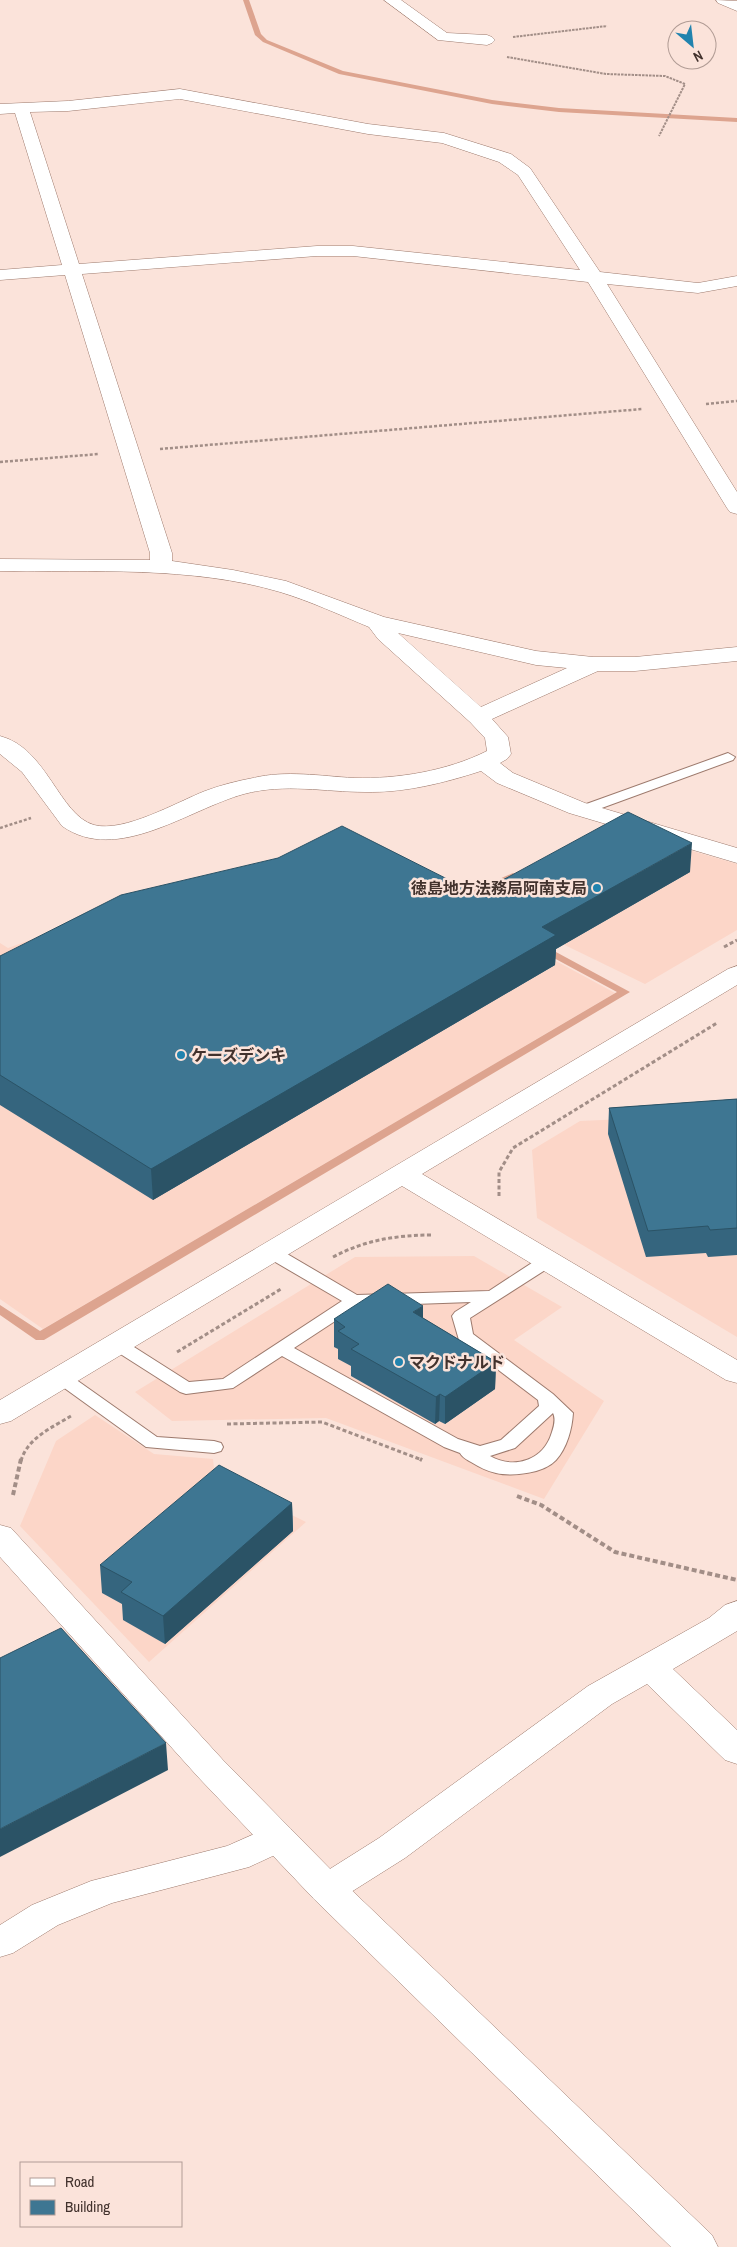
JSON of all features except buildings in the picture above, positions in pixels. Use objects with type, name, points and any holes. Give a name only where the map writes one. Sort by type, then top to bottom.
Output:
[{"type":"street","points":[[391,0],[443,37],[487,40]]},
{"type":"street","points":[[723,0],[737,7]]},
{"type":"street","points":[[0,109],[155,98],[180,94],[368,129],[444,138],[505,158],[524,172],[594,277],[737,508]]},
{"type":"street","points":[[21,108],[161,553],[161,566]]},
{"type":"street","points":[[0,275],[317,251],[353,251],[698,288],[711,288],[737,281]]},
{"type":"street","points":[[0,565],[161,566],[232,576],[286,587],[377,622],[536,658],[593,664],[635,664],[737,654]]},
{"type":"street","points":[[0,743],[30,766],[58,808],[74,823],[90,832],[107,833],[131,828],[228,791],[261,783],[286,780],[368,785],[400,782],[485,763],[499,754],[496,737],[478,716],[386,634],[377,622]]},
{"type":"street","points":[[478,716],[593,664]]},
{"type":"street","points":[[485,763],[505,778],[583,810],[737,856]]},
{"type":"street","points":[[0,1414],[737,974]]},
{"type":"street","points":[[401,1174],[737,1373]]},
{"type":"street","points":[[0,1536],[211,1769],[327,1889],[698,2247]]},
{"type":"street","points":[[327,1889],[392,1848],[600,1695],[721,1626],[737,1613]]},
{"type":"street","points":[[649,1666],[737,1751]]},
{"type":"street","points":[[0,1943],[45,1915],[104,1891],[236,1857],[277,1838]]},
{"type":"lane","points":[[583,810],[728,758]]},
{"type":"lane","points":[[271,1252],[354,1300],[493,1296]]},
{"type":"lane","points":[[282,1349],[496,1467],[516,1468],[535,1464],[548,1457],[564,1426],[564,1413],[466,1336],[461,1316],[547,1261]]},
{"type":"lane","points":[[116,1344],[186,1388],[227,1384],[354,1300]]},
{"type":"lane","points":[[62,1378],[153,1443],[214,1447]]},
{"type":"lane","points":[[451,1443],[480,1453],[508,1444],[548,1408],[547,1398]]},
{"type":"path","points":[[607,26],[487,40],[493,55],[606,74],[665,76],[685,84],[659,136]]},
{"type":"path","points":[[0,462],[737,402]]},
{"type":"path","points":[[499,1196],[499,1172],[513,1148],[720,1021]]},
{"type":"path","points":[[152,1367],[349,1248],[397,1235],[433,1235]]},
{"type":"path","points":[[13,1495],[23,1453],[38,1437],[94,1402]]},
{"type":"path","points":[[217,1425],[322,1422],[431,1464]]},
{"type":"path","points":[[514,1494],[541,1505],[614,1552],[737,1580]]},
{"type":"shaded area","points":[[630,833],[737,864],[737,930],[645,984],[472,900]]},
{"type":"shaded area","points":[[449,903],[615,993],[43,1329],[0,1299],[0,943],[8,948],[41,936]]},
{"type":"shaded area","points":[[737,1114],[737,1337],[537,1218],[532,1150],[580,1121]]},
{"type":"shaded area","points":[[474,1256],[562,1307],[514,1340],[604,1401],[544,1499],[326,1418],[172,1421],[135,1392],[355,1257]]},
{"type":"shaded area","points":[[95,1415],[154,1454],[213,1459],[215,1477],[306,1522],[149,1662],[20,1526],[56,1441]]},
{"type":"waterway","points":[[246,0],[258,35],[265,41],[341,73],[492,102],[559,110],[737,120]]},
{"type":"waterway","points":[[461,898],[513,876]]},
{"type":"waterway","points":[[0,1309],[40,1337],[625,992],[543,948]]},
{"type":"place","name":"徳島地方法務局阿南支局","points":[[597,888]]},
{"type":"place","name":"ケーズデンキ","points":[[181,1055]]},
{"type":"place","name":"マクドナルド","points":[[399,1362]]}]
